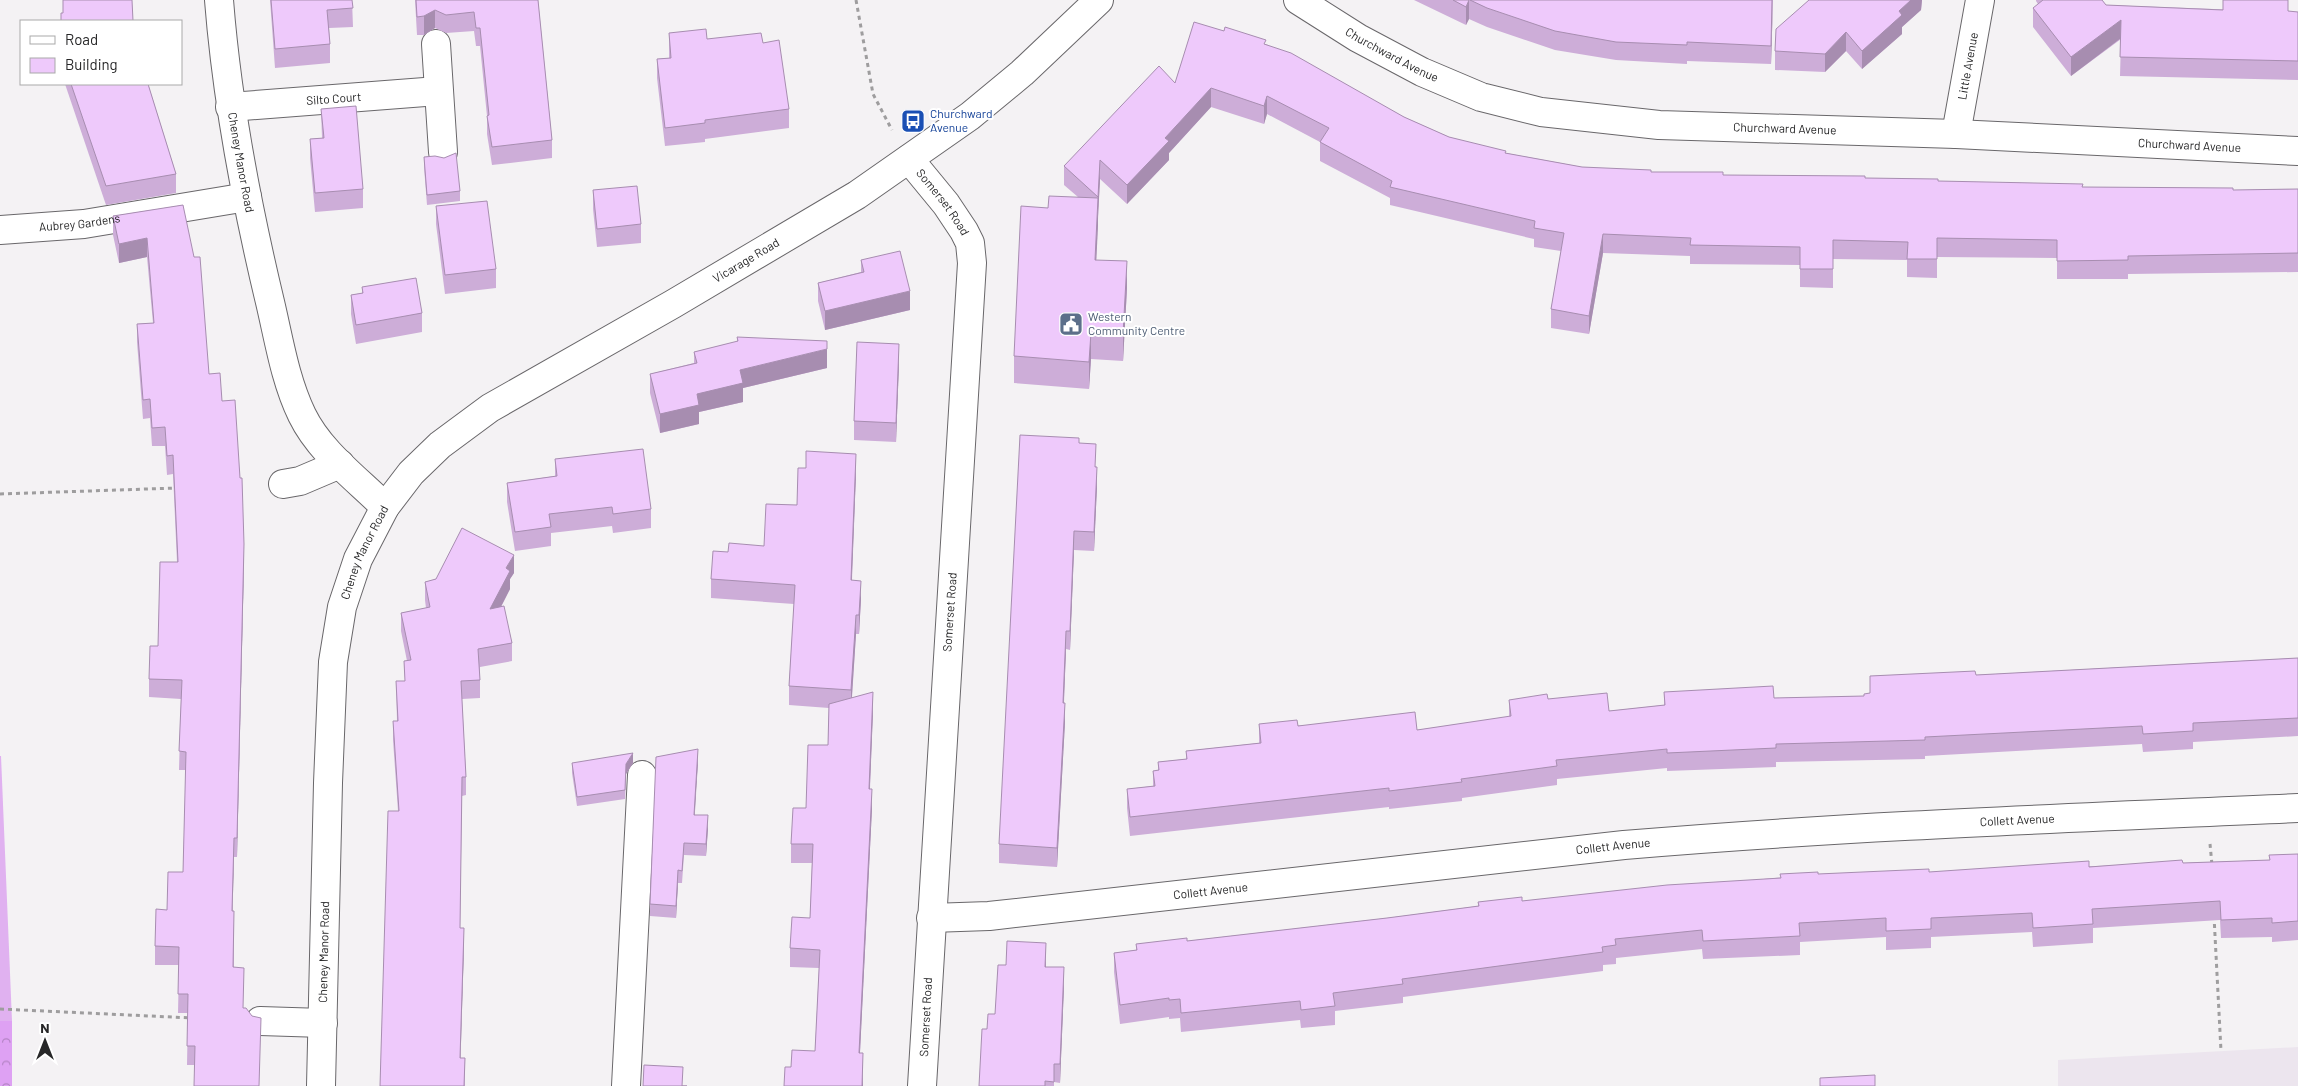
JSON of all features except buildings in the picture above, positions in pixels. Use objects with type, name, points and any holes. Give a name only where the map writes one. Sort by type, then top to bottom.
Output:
[{"type":"street","name":"Cheney Manor Road","points":[[219,0],[230,107],[247,197],[290,385],[307,424],[322,446],[385,507],[370,533],[342,607],[333,662],[329,734],[321,1086]]},
{"type":"street","name":"Vicarage Road","points":[[385,507],[411,473],[440,445],[490,408],[673,304],[857,195],[970,116],[1022,73],[1099,0]]},
{"type":"street","name":"Churchward Avenue","points":[[1298,0],[1358,38],[1422,72],[1482,97],[1541,112],[1659,125],[1956,134],[2298,151]]},
{"type":"street","name":"Little Avenue","points":[[1956,134],[1980,0]]},
{"type":"street","points":[[436,44],[443,152]]},
{"type":"street","name":"Silto Court","points":[[230,107],[438,91]]},
{"type":"street","name":"Somerset Road","points":[[909,159],[946,204],[964,231],[970,243],[972,263],[922,1086]]},
{"type":"street","name":"Aubrey Gardens","points":[[0,230],[84,224],[247,197]]},
{"type":"street","points":[[283,484],[300,481],[340,464]]},
{"type":"street","points":[[626,1086],[642,775]]},
{"type":"street","name":"Collett Avenue","points":[[931,918],[989,916],[1624,845],[1698,839],[1812,830],[2298,808]]},
{"type":"street","points":[[260,1020],[323,1023]]},
{"type":"path","points":[[856,0],[873,94],[909,159]]},
{"type":"path","points":[[0,494],[185,488]]},
{"type":"path","points":[[2211,847],[2212,867]]},
{"type":"path","points":[[2214,915],[2221,1050]]},
{"type":"path","points":[[0,1009],[200,1018]]},
{"type":"shaded area","points":[[1,756],[12,1021],[0,1021]]},
{"type":"shaded area","points":[[2298,1047],[2298,1086],[2058,1086],[2058,1060]]},
{"type":"green space","points":[[0,1021],[12,1021],[12,1086],[0,1086]]},
{"type":"place","name":"Churchward Avenue","points":[[913,121]]},
{"type":"place","name":"Western Community Centre","points":[[1071,324]]}]
